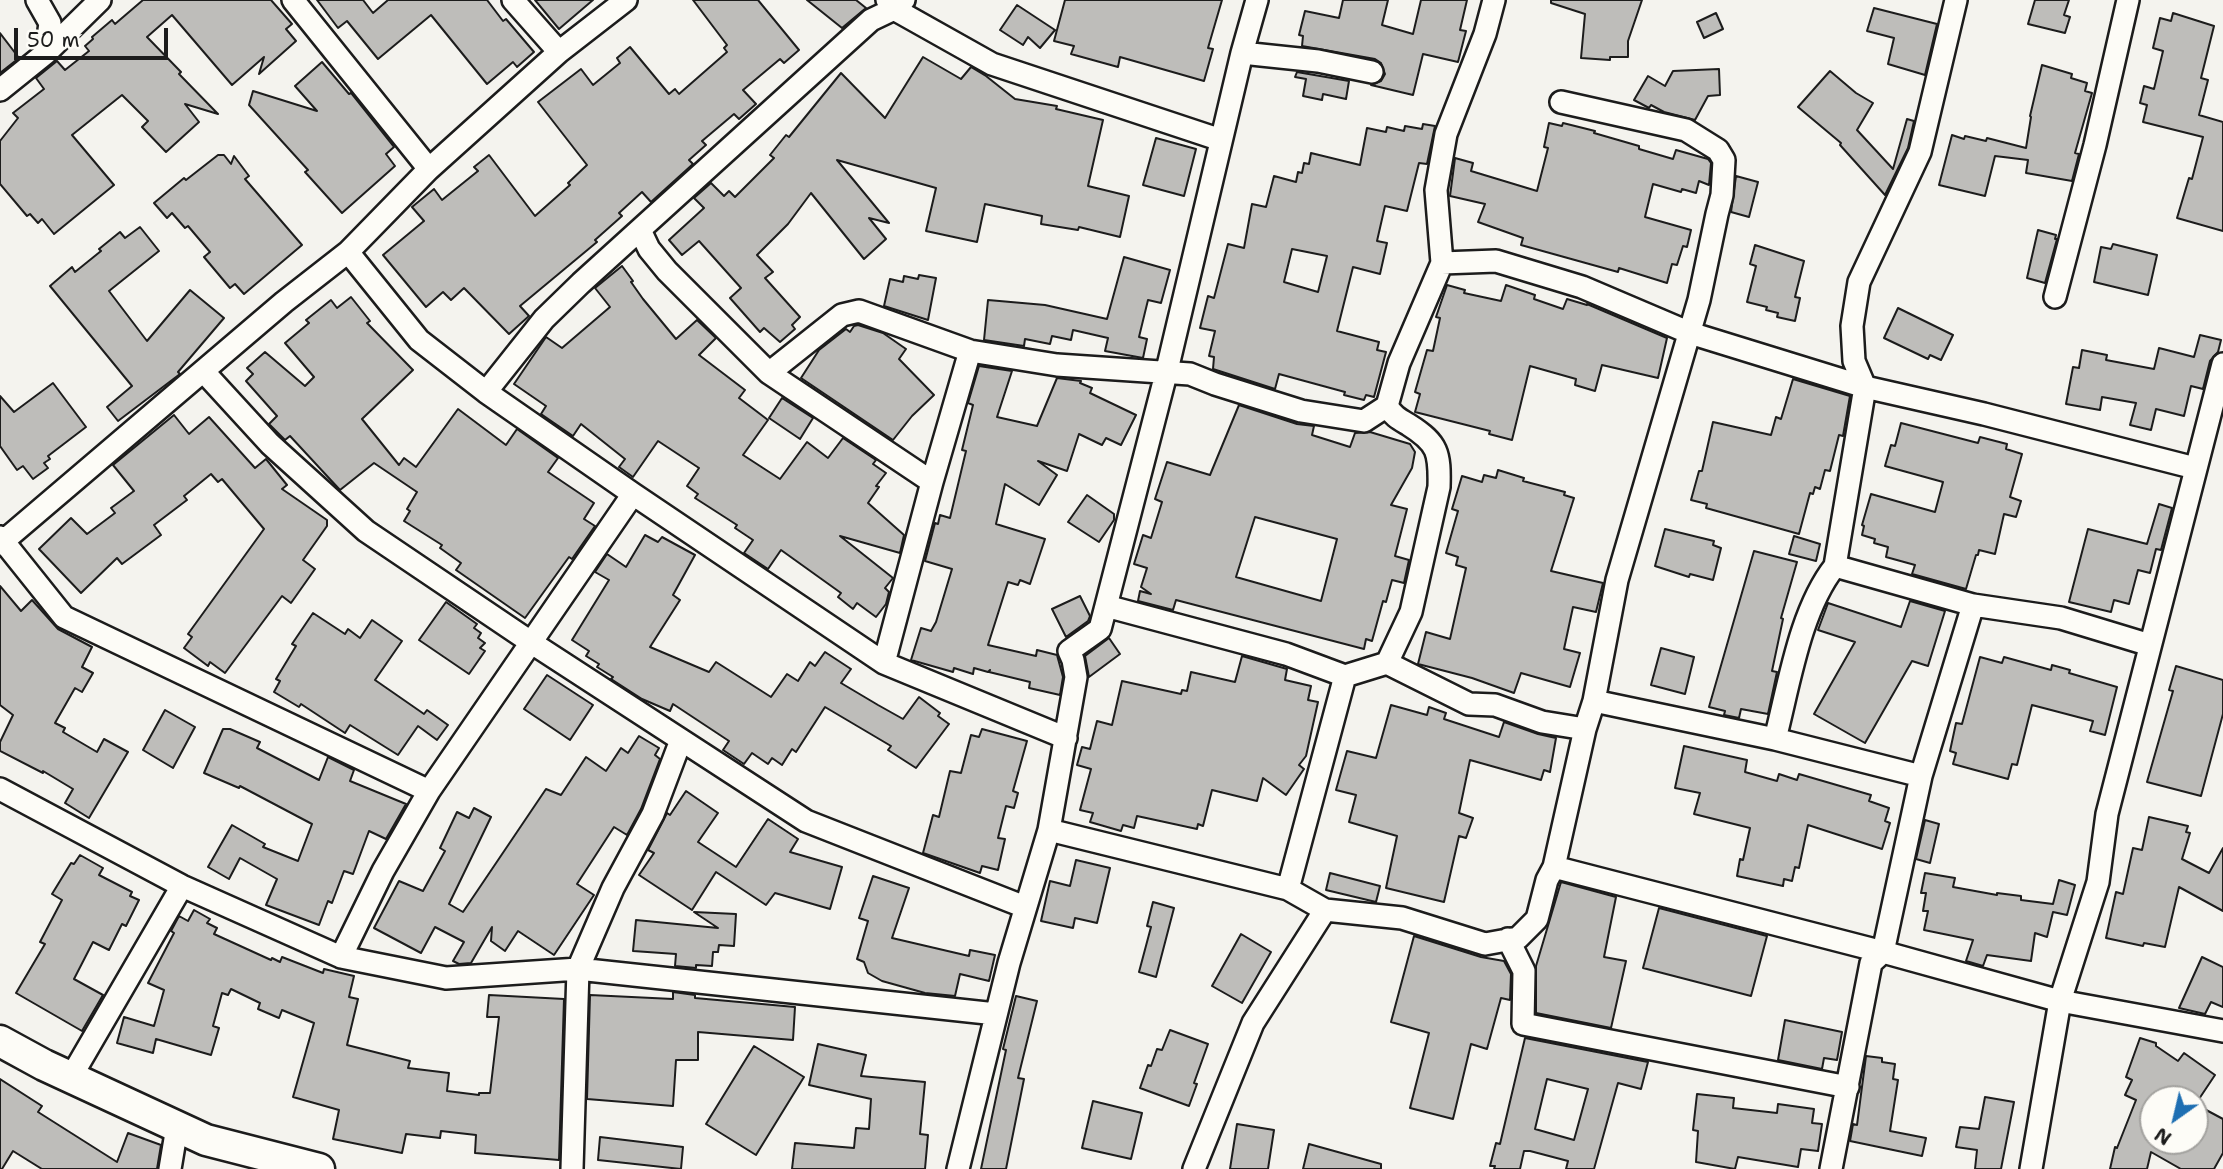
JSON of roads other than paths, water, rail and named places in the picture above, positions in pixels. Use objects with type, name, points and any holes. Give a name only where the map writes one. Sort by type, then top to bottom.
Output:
[{"type":"street","points":[[37,0],[50,23],[46,53]]},
{"type":"street","points":[[0,90],[46,53],[100,0]]},
{"type":"street","points":[[293,0],[429,169]]},
{"type":"street","points":[[513,0],[559,52]]},
{"type":"street","points":[[429,790],[64,617],[1,541],[284,302],[348,252],[429,169],[559,52],[626,0]]},
{"type":"street","points":[[958,1169],[996,1014],[1049,830],[1076,677],[1069,651],[1100,629],[1167,370],[1242,52],[1257,0]]},
{"type":"street","points":[[769,373],[842,315],[859,311],[971,351],[1057,365],[1167,370],[1190,374],[1226,388],[1314,413],[1364,421],[1387,406],[1399,363],[1442,263],[1436,190],[1446,134],[1485,34],[1494,0]]},
{"type":"street","points":[[1775,739],[1803,629],[1825,578],[1835,566],[1865,387],[1854,361],[1852,326],[1859,282],[1920,152],[1956,0]]},
{"type":"street","points":[[2055,297],[2095,145],[2128,0]]},
{"type":"street","points":[[486,392],[544,319],[871,20],[895,3],[992,64],[1221,140]]},
{"type":"street","points":[[1242,52],[1318,61],[1372,72]]},
{"type":"street","points":[[1049,830],[1288,889],[1325,910],[1402,918],[1485,944],[1518,938],[1537,919],[1547,880],[1554,867],[1585,729],[1594,701],[1617,580],[1690,333],[1722,195],[1724,160],[1718,150],[1686,130],[1560,102]]},
{"type":"street","points":[[640,230],[649,249],[667,271],[769,373],[932,482]]},
{"type":"street","points":[[348,252],[419,340],[486,392],[634,494],[884,663],[1066,738]]},
{"type":"street","points":[[1442,263],[1496,261],[1582,287],[1690,333],[1865,387],[2196,468]]},
{"type":"street","points":[[884,663],[932,482],[971,351]]},
{"type":"street","points":[[2031,1169],[2060,1001],[2098,882],[2107,814],[2196,468],[2217,408],[2223,364]]},
{"type":"street","points":[[204,372],[270,444],[366,531],[532,643],[806,821],[1025,907]]},
{"type":"street","points":[[1387,406],[1392,414],[1426,436],[1436,447],[1440,466],[1438,487],[1411,612],[1387,663]]},
{"type":"street","points":[[341,957],[383,872],[429,790],[634,494]]},
{"type":"street","points":[[1835,566],[1973,605],[2061,618],[2150,645]]},
{"type":"street","points":[[1831,1169],[1871,963],[1883,952],[1921,776],[1973,605]]},
{"type":"street","points":[[1106,606],[1286,654],[1345,676],[1387,663],[1469,704],[1495,705],[1542,722],[1585,729]]},
{"type":"street","points":[[1288,889],[1345,676]]},
{"type":"street","points":[[1594,701],[1775,739],[1921,776]]},
{"type":"street","points":[[572,1169],[578,969],[613,888],[653,814],[681,740]]},
{"type":"street","points":[[0,789],[182,887],[341,957],[446,978],[578,969],[996,1014]]},
{"type":"street","points":[[1554,867],[2060,1001],[2223,1031]]},
{"type":"street","points":[[71,1077],[182,887]]},
{"type":"street","points":[[1194,1169],[1253,1023],[1325,910]]},
{"type":"street","points":[[1508,940],[1524,971],[1522,1024],[1848,1087]]},
{"type":"street","points":[[0,1041],[206,1140],[319,1169]]},
{"type":"street","points":[[170,1169],[177,1126]]}]
